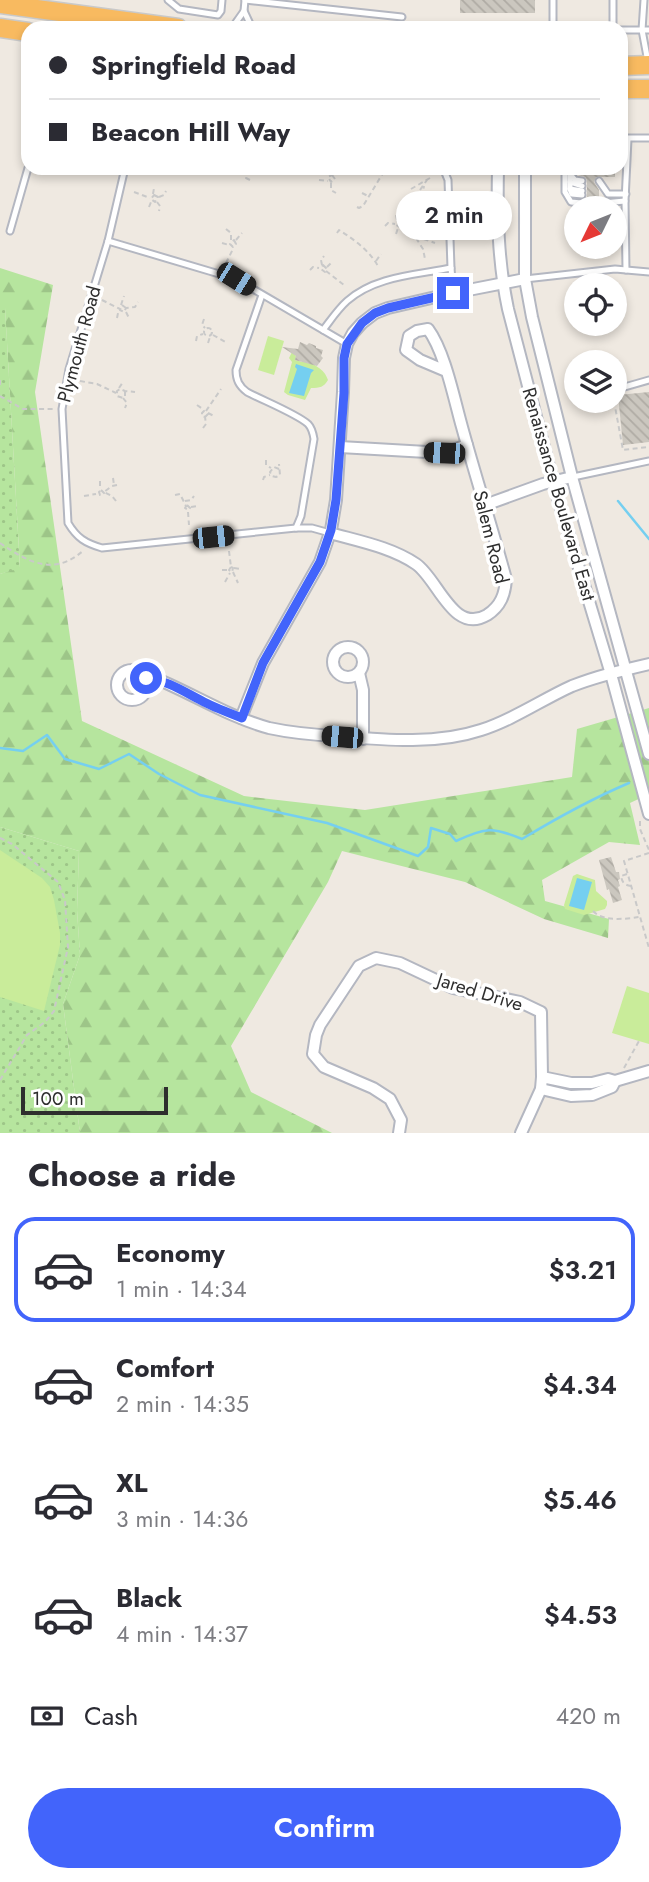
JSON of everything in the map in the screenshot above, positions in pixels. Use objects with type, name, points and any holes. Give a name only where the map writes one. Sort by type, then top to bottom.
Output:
[{"type":"highway","points":[[0,4],[60,6],[140,21]]},
{"type":"highway","points":[[0,28],[21,31]]},
{"type":"highway","points":[[628,66],[649,65]]},
{"type":"highway","points":[[628,89],[649,89]]},
{"type":"street","name":"Renaissance Boulevard East","points":[[498,175],[497,229],[502,284],[553,482],[611,674],[649,814]]},
{"type":"street","name":"Renaissance Boulevard East","points":[[525,175],[525,279],[532,317],[572,477],[649,754]]},
{"type":"street","points":[[242,718],[263,663],[320,562],[330,533],[336,500],[347,344],[362,323],[375,313],[388,308],[525,279]]},
{"type":"street","name":"Salem Road","points":[[330,533],[374,545],[417,564],[448,605],[466,619],[486,616],[502,600],[506,579],[446,371]]},
{"type":"street","points":[[340,447],[444,453],[467,445]]},
{"type":"street","points":[[485,505],[572,477]]},
{"type":"street","points":[[146,678],[157,679],[219,710],[269,727],[298,733],[436,740],[461,737],[511,719],[574,685],[649,664]]},
{"type":"street","points":[[359,673],[363,690],[363,738]]},
{"type":"street","name":"Jared Drive","points":[[399,1133],[401,1120],[390,1099],[373,1088],[324,1067],[313,1054],[320,1025],[352,975],[359,966],[376,958],[400,963],[453,988],[520,1002],[541,1012],[541,1089],[521,1133]]},
{"type":"street","points":[[542,1077],[572,1083],[592,1083],[608,1079],[615,1081],[649,1071]]},
{"type":"street","points":[[541,1089],[571,1096],[592,1095],[612,1087],[615,1081]]},
{"type":"lane","points":[[168,0],[179,9],[218,15],[222,0]]},
{"type":"lane","points":[[237,21],[244,11],[245,0],[402,17]]},
{"type":"lane","points":[[553,0],[553,21]]},
{"type":"lane","points":[[613,0],[613,21]]},
{"type":"lane","points":[[644,0],[649,65]]},
{"type":"lane","points":[[244,11],[249,21]]},
{"type":"lane","points":[[628,139],[649,138]]},
{"type":"lane","points":[[9,231],[26,175]]},
{"type":"lane","name":"Plymouth Road","points":[[89,544],[77,537],[68,523],[62,410],[69,369],[108,241],[123,175]]},
{"type":"lane","points":[[445,175],[453,293]]},
{"type":"lane","points":[[567,175],[565,192],[567,196]]},
{"type":"lane","points":[[569,175],[570,186],[582,189],[572,175]]},
{"type":"lane","points":[[626,175],[626,196]]},
{"type":"lane","points":[[608,194],[599,189],[617,196]]},
{"type":"lane","points":[[108,241],[236,279],[347,344]]},
{"type":"lane","points":[[626,259],[626,270]]},
{"type":"lane","points":[[323,330],[345,302],[368,288],[392,278],[451,268]]},
{"type":"lane","points":[[525,279],[626,270],[649,272]]},
{"type":"lane","points":[[262,295],[236,376],[241,388],[301,419],[313,432],[301,516],[296,528]]},
{"type":"lane","points":[[627,386],[649,380]]},
{"type":"lane","points":[[572,477],[649,461]]},
{"type":"lane","name":"Salem Road","points":[[89,544],[102,548],[296,528],[312,528],[330,533]]},
{"type":"path","points":[[246,175],[250,180]]},
{"type":"path","points":[[357,207],[363,206],[382,175]]},
{"type":"path","points":[[333,176],[341,181]]},
{"type":"path","points":[[319,180],[334,181],[333,176]]},
{"type":"path","points":[[333,176],[328,177],[331,190],[336,193]]},
{"type":"path","points":[[411,188],[428,179],[420,190]]},
{"type":"path","points":[[422,197],[424,185]]},
{"type":"path","points":[[149,207],[154,188]]},
{"type":"path","points":[[153,199],[164,195],[166,191]]},
{"type":"path","points":[[134,192],[153,199],[160,206],[159,211]]},
{"type":"path","points":[[362,193],[369,197]]},
{"type":"path","points":[[396,234],[399,224],[396,215],[399,210]]},
{"type":"path","points":[[399,224],[407,219]]},
{"type":"path","points":[[384,220],[399,224],[415,236],[435,243]]},
{"type":"path","points":[[385,226],[388,223]]},
{"type":"path","points":[[226,229],[231,233],[233,244]]},
{"type":"path","points":[[337,233],[340,230],[351,237],[379,268]]},
{"type":"path","points":[[226,264],[233,244],[242,233]]},
{"type":"path","points":[[415,236],[423,249],[425,259]]},
{"type":"path","points":[[222,243],[233,244],[240,249]]},
{"type":"path","points":[[376,262],[382,254]]},
{"type":"path","points":[[321,267],[324,256]]},
{"type":"path","points":[[321,277],[332,262]]},
{"type":"path","points":[[310,271],[311,266],[321,267],[344,285]]},
{"type":"path","points":[[321,267],[326,270]]},
{"type":"path","points":[[123,309],[124,296]]},
{"type":"path","points":[[102,300],[123,309],[129,318]]},
{"type":"path","points":[[117,318],[123,309],[135,307],[138,302]]},
{"type":"path","points":[[204,319],[202,325],[227,344]]},
{"type":"path","points":[[208,343],[214,324]]},
{"type":"path","points":[[204,334],[206,329]]},
{"type":"path","points":[[195,341],[197,336],[211,333]]},
{"type":"path","points":[[0,380],[0,387]]},
{"type":"path","points":[[79,381],[97,384],[117,394],[127,403],[125,408]]},
{"type":"path","points":[[115,402],[123,382]]},
{"type":"path","points":[[119,389],[135,392]]},
{"type":"path","points":[[202,416],[221,389]]},
{"type":"path","points":[[122,398],[125,391]]},
{"type":"path","points":[[0,396],[23,409],[62,410]]},
{"type":"path","points":[[197,405],[214,416]]},
{"type":"path","points":[[202,416],[206,412]]},
{"type":"path","points":[[616,413],[623,450],[648,447]]},
{"type":"path","points":[[202,416],[206,424],[203,428]]},
{"type":"path","points":[[266,460],[266,465],[279,469]]},
{"type":"path","points":[[278,481],[279,464]]},
{"type":"path","points":[[271,475],[272,469]]},
{"type":"path","points":[[263,480],[271,475],[279,476]]},
{"type":"path","points":[[84,496],[101,493],[116,486],[113,478]]},
{"type":"path","points":[[100,481],[102,502]]},
{"type":"path","points":[[101,493],[112,496],[116,501]]},
{"type":"path","points":[[175,495],[180,494],[184,501],[189,525]]},
{"type":"path","points":[[184,501],[191,500],[194,496]]},
{"type":"path","points":[[179,509],[198,506]]},
{"type":"path","points":[[0,543],[33,563],[60,565],[81,553],[89,544]]},
{"type":"path","points":[[229,551],[231,570],[238,583]]},
{"type":"path","points":[[74,557],[78,564]]},
{"type":"path","points":[[222,570],[241,569]]},
{"type":"path","points":[[225,582],[231,570]]},
{"type":"path","points":[[0,838],[12,844],[58,881],[65,900],[68,947],[54,1011],[45,1022],[27,1035],[0,1080]]},
{"type":"path","points":[[649,853],[624,861],[649,948]]},
{"type":"path","points":[[628,874],[621,876],[622,882],[631,886]]},
{"type":"path","points":[[593,911],[599,916],[623,919],[640,917]]},
{"type":"path","points":[[624,1068],[639,1041]]},
{"type":"green space","points":[[0,268],[53,285],[35,392],[82,721],[244,796],[365,810],[572,777],[577,729],[649,708],[649,794],[630,803],[640,845],[609,842],[542,880],[545,901],[609,919],[608,938],[544,919],[465,882],[342,851],[328,882],[231,1046],[251,1092],[332,1133],[80,1133],[63,1004],[80,955],[77,910],[79,851],[0,827],[0,574],[20,567],[5,308],[0,307]]},
{"type":"green space","points":[[0,307],[5,307],[20,568],[0,574]]},
{"type":"green space","points":[[268,336],[284,341],[274,375],[258,370]]},
{"type":"green space","points":[[292,352],[296,356],[295,360],[302,362],[304,358],[321,369],[328,380],[321,387],[311,388],[305,400],[284,392]]},
{"type":"green space","points":[[0,827],[79,851],[77,910],[80,955],[63,1004],[80,1133],[0,1133]]},
{"type":"green space","points":[[0,850],[42,878],[50,887],[54,900],[60,945],[44,1011],[0,997]]},
{"type":"green space","points":[[577,874],[595,880],[596,891],[607,901],[605,909],[584,915],[565,909],[573,876]]},
{"type":"green space","points":[[627,986],[649,993],[649,1044],[612,1033]]},
{"type":"water","points":[[296,364],[314,370],[304,396],[289,393],[297,369]]},
{"type":"water","points":[[577,878],[592,882],[584,910],[569,906]]},
{"type":"building","points":[[460,0],[535,0],[535,13],[460,13]]},
{"type":"building","points":[[578,175],[615,175],[596,177],[594,182],[599,196],[587,196],[587,180]]},
{"type":"building","points":[[300,342],[323,350],[323,358],[317,366],[295,360],[296,356],[282,347],[298,349]]},
{"type":"building","points":[[649,392],[649,442],[623,445],[620,413],[627,413],[627,394]]},
{"type":"building","points":[[611,857],[616,872],[619,872],[618,887],[622,900],[613,903],[599,860]]},
{"type":"waterway","points":[[618,501],[649,539]]},
{"type":"waterway","points":[[0,748],[23,751],[47,735],[65,759],[99,769],[129,754],[159,774],[200,795],[327,823],[418,856],[428,847],[431,828],[450,834],[456,841],[489,830],[522,839],[574,809],[629,783]]},
{"type":"route","points":[[146,678],[157,679],[219,710],[242,718],[263,663],[320,562],[331,530],[336,500],[347,344],[362,323],[375,313],[453,293]]}]
